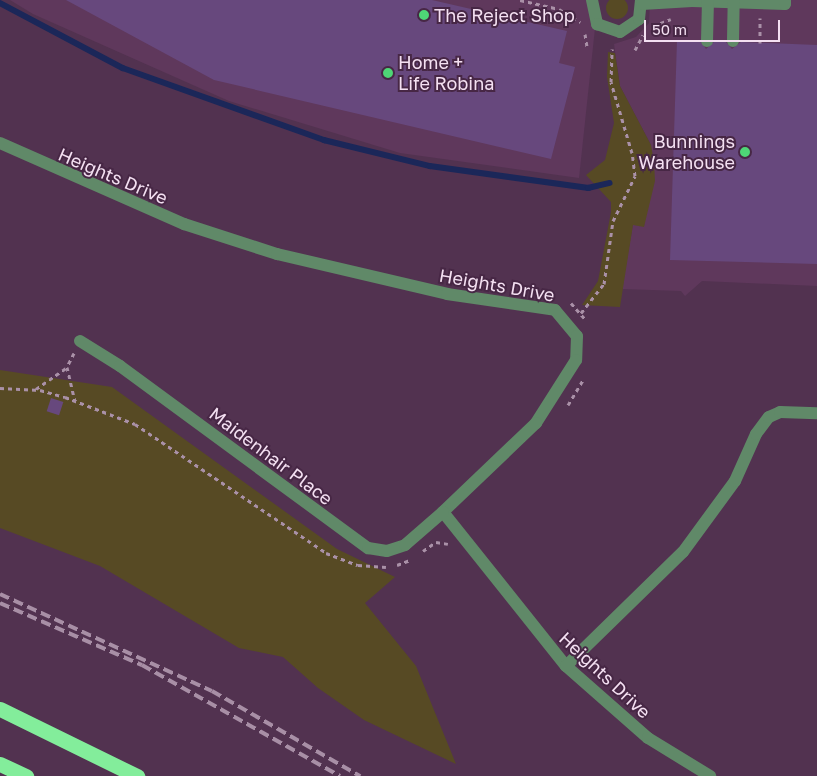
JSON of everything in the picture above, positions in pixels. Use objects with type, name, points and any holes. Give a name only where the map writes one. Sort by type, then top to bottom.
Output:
[{"type":"highway","points":[[0,709],[137,776]]},
{"type":"highway","points":[[0,764],[24,775]]},
{"type":"highway","points":[[0,774],[24,775]]},
{"type":"street","points":[[592,0],[598,24],[612,32],[634,25],[641,2],[708,1],[785,4],[786,0]]},
{"type":"street","points":[[707,41],[708,1]]},
{"type":"street","points":[[733,41],[734,2]]},
{"type":"street","name":"Heights Drive","points":[[0,143],[184,224],[277,254],[447,294],[555,310],[568,322],[577,336],[576,360],[536,423],[443,512],[566,666],[648,738],[710,776]]},
{"type":"street","name":"Maidenhair Place","points":[[80,341],[120,366],[368,548],[387,550],[404,545],[443,512]]},
{"type":"street","points":[[566,666],[684,552],[735,481],[756,434],[768,418],[780,412],[817,413]]},
{"type":"path","points":[[520,0],[574,16],[584,28],[587,47]]},
{"type":"path","points":[[574,16],[576,10]]},
{"type":"path","points":[[760,15],[760,43]]},
{"type":"path","points":[[635,50],[650,28],[675,18]]},
{"type":"path","points":[[568,322],[581,313],[604,284],[613,220],[635,176],[611,82],[612,49]]},
{"type":"path","points":[[568,301],[581,313],[588,327]]},
{"type":"path","points":[[35,390],[67,368],[80,341]]},
{"type":"path","points":[[67,368],[75,402]]},
{"type":"path","points":[[562,412],[584,376]]},
{"type":"path","points":[[0,388],[35,390],[75,402],[135,424],[339,560],[384,568],[405,564],[436,542],[445,541],[451,547],[464,540]]},
{"type":"shaded area","points":[[617,-3],[625,0],[628,8],[625,16],[617,19],[609,16],[606,8],[609,0]]},
{"type":"shaded area","name":"Home + Life Robina","points":[[10,0],[598,0],[579,178],[400,153],[229,101],[33,14]]},
{"type":"shaded area","name":"Bunnings Warehouse","points":[[650,0],[817,0],[817,286],[702,281],[685,296],[681,291],[622,289],[633,224],[644,226],[651,145],[620,86],[614,44],[636,37],[649,23]]},
{"type":"shaded area","points":[[608,52],[615,53],[620,86],[651,145],[655,181],[644,227],[633,225],[620,307],[582,305],[598,281],[611,212],[611,202],[586,175],[605,160],[614,123],[607,77]]},
{"type":"shaded area","points":[[0,370],[112,387],[337,549],[395,577],[365,603],[416,666],[456,764],[364,720],[318,688],[283,657],[239,648],[100,566],[0,528]]},
{"type":"building","name":"Home + Life Robina","points":[[66,0],[432,0],[567,31],[559,63],[575,67],[551,159],[214,80]]},
{"type":"building","name":"Bunnings Warehouse","points":[[677,40],[699,40],[706,49],[715,41],[725,41],[732,49],[741,42],[817,45],[817,264],[670,260]]},
{"type":"building","points":[[51,398],[63,402],[59,415],[47,411]]},
{"type":"waterway","points":[[0,3],[123,68],[324,140],[430,166],[588,188],[609,183]]},
{"type":"railway","points":[[0,594],[212,691],[360,776]]},
{"type":"railway","points":[[0,603],[142,665],[340,776]]},
{"type":"place","name":"The Reject Shop","points":[[424,15]]},
{"type":"place","name":"Home + Life Robina","points":[[388,73]]},
{"type":"place","name":"Bunnings Warehouse","points":[[745,152]]}]
